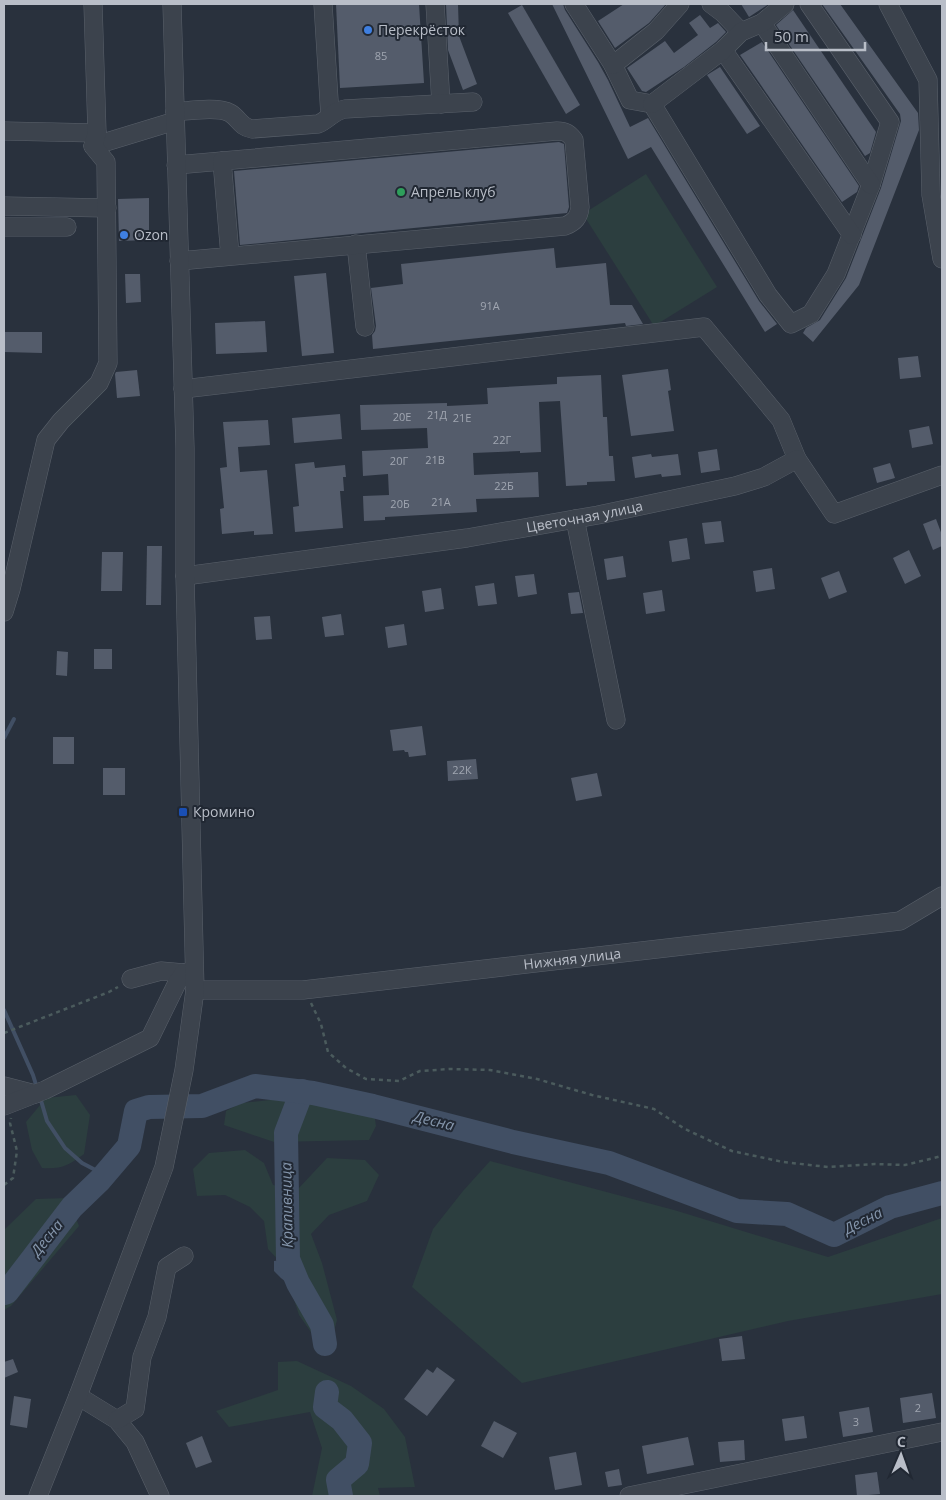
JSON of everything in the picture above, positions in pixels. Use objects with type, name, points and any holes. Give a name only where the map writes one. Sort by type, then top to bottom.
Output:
[{"type":"street","points":[[4,612],[12,589],[46,440],[61,421],[100,383],[108,363],[106,162],[95,139],[93,4]]},
{"type":"street","points":[[38,1496],[78,1396],[164,1167],[184,1070],[195,990],[189,972],[185,448],[172,4]]},
{"type":"street","points":[[323,4],[330,116]]},
{"type":"street","points":[[435,4],[441,104]]},
{"type":"street","points":[[574,4],[613,65],[630,100],[652,104],[723,50],[741,32],[762,23],[784,4]]},
{"type":"street","points":[[613,65],[656,31],[680,4]]},
{"type":"street","points":[[652,104],[768,295],[791,324],[811,314],[836,274],[871,185],[890,122],[809,4]]},
{"type":"street","points":[[888,4],[928,80],[932,195],[942,259]]},
{"type":"street","points":[[719,7],[741,32]]},
{"type":"street","points":[[762,23],[871,185]]},
{"type":"street","points":[[723,50],[852,235]]},
{"type":"street","points":[[4,131],[95,139],[175,117],[224,110],[232,114],[242,126],[252,128],[318,124],[344,109],[472,102]]},
{"type":"street","points":[[176,165],[564,131],[574,140],[580,207],[580,214],[577,218],[565,226],[179,260]]},
{"type":"street","points":[[222,161],[230,256]]},
{"type":"street","points":[[4,206],[107,208]]},
{"type":"street","points":[[4,226],[67,227]]},
{"type":"street","points":[[356,244],[365,328]]},
{"type":"street","points":[[183,389],[704,327],[781,420],[797,459],[834,514],[942,475]]},
{"type":"street","name":"Цветочная улица","points":[[185,576],[467,538],[575,519],[735,486],[764,477],[797,459]]},
{"type":"street","points":[[575,519],[616,720]]},
{"type":"street","name":"Нижняя улица","points":[[195,990],[303,990],[900,921],[942,896]]},
{"type":"street","points":[[131,979],[162,970],[189,972]]},
{"type":"street","points":[[9,1104],[40,1092],[150,1038],[178,983],[189,972]]},
{"type":"street","points":[[4,1086],[40,1092]]},
{"type":"street","points":[[117,1420],[135,1409],[142,1357],[157,1317],[167,1267],[184,1256]]},
{"type":"street","points":[[78,1396],[117,1420],[135,1442],[160,1496]]},
{"type":"street","points":[[629,1496],[942,1432]]},
{"type":"path","points":[[4,1033],[109,992],[131,979]]},
{"type":"path","points":[[303,990],[321,1024],[328,1052],[346,1068],[366,1079],[399,1081],[420,1071],[450,1069],[490,1070],[537,1079],[592,1095],[654,1109],[685,1129],[732,1151],[783,1162],[828,1167],[875,1164],[905,1165],[942,1156]]},
{"type":"path","points":[[4,1185],[13,1178],[17,1151],[10,1123],[9,1104]]},
{"type":"shaded area","points":[[646,174],[717,287],[654,326],[583,214]]},
{"type":"shaded area","points":[[76,1095],[90,1115],[84,1154],[64,1166],[42,1168],[32,1150],[26,1122],[46,1098]]},
{"type":"shaded area","points":[[270,1100],[316,1100],[374,1112],[376,1126],[369,1140],[274,1142],[224,1125],[226,1111],[241,1103]]},
{"type":"shaded area","points":[[245,1150],[264,1163],[273,1185],[298,1189],[327,1158],[365,1160],[379,1175],[367,1201],[329,1215],[311,1234],[322,1263],[337,1320],[331,1342],[313,1335],[299,1315],[283,1265],[268,1249],[264,1221],[250,1207],[225,1195],[197,1196],[193,1169],[209,1153]]},
{"type":"shaded area","points":[[490,1161],[674,1210],[828,1257],[942,1218],[942,1294],[788,1321],[522,1383],[412,1287],[433,1229]]},
{"type":"shaded area","points":[[68,1198],[79,1226],[11,1306],[4,1310],[4,1230],[36,1199]]},
{"type":"shaded area","points":[[297,1361],[351,1386],[384,1409],[405,1437],[415,1487],[378,1488],[380,1496],[312,1496],[322,1448],[310,1412],[229,1427],[216,1411],[278,1390],[278,1362]]},
{"type":"water","points":[[288,1259],[299,1271],[298,1283],[288,1283],[274,1271],[274,1261]]},
{"type":"building","points":[[336,4],[419,4],[424,83],[340,88]]},
{"type":"building","points":[[446,4],[458,4],[459,36],[477,84],[463,90],[448,50]]},
{"type":"building","points":[[552,4],[563,4],[608,80],[630,127],[648,118],[759,301],[777,324],[765,332],[651,147],[628,159]]},
{"type":"building","points":[[624,4],[666,4],[649,23],[615,48],[598,21]]},
{"type":"building","points":[[741,4],[769,4],[749,17]]},
{"type":"building","points":[[822,4],[840,4],[918,113],[919,130],[859,285],[813,342],[803,333],[806,328],[820,320],[846,278],[881,188],[901,121],[900,114]]},
{"type":"building","points":[[522,5],[580,105],[566,114],[508,13]]},
{"type":"building","points":[[793,10],[876,132],[870,153],[865,156],[776,25]]},
{"type":"building","points":[[700,15],[710,28],[718,23],[726,32],[684,67],[646,92],[642,91],[627,68],[665,41],[674,53],[698,35],[689,23]]},
{"type":"building","points":[[762,42],[859,186],[857,192],[842,202],[740,55]]},
{"type":"building","points":[[720,67],[760,126],[747,134],[707,75]]},
{"type":"building","name":"Апрель клуб","points":[[559,142],[564,144],[569,207],[567,213],[240,245],[234,171]]},
{"type":"building","points":[[149,198],[149,240],[119,241],[118,199]]},
{"type":"building","points":[[554,248],[556,268],[606,263],[610,305],[632,305],[643,324],[626,326],[625,323],[373,349],[372,335],[376,326],[371,288],[403,284],[401,264]]},
{"type":"building","points":[[326,273],[334,353],[302,356],[294,276]]},
{"type":"building","points":[[125,274],[140,274],[141,302],[126,303]]},
{"type":"building","points":[[265,321],[267,352],[216,354],[215,323]]},
{"type":"building","points":[[4,332],[42,332],[42,353],[4,352]]},
{"type":"building","points":[[918,356],[921,377],[900,379],[898,358]]},
{"type":"building","points":[[668,369],[671,390],[668,391],[674,431],[631,436],[622,375]]},
{"type":"building","points":[[137,370],[140,396],[117,398],[116,372]]},
{"type":"building","points":[[601,375],[603,417],[607,417],[609,456],[613,456],[615,481],[587,482],[587,485],[566,486],[560,401],[539,402],[541,452],[473,453],[474,475],[538,472],[539,497],[476,499],[477,512],[385,517],[385,520],[364,521],[363,496],[389,495],[388,474],[363,476],[362,451],[428,448],[427,428],[361,430],[360,405],[447,403],[447,406],[488,404],[487,388],[557,384],[557,377]]},
{"type":"building","points":[[340,414],[342,439],[294,443],[292,418]]},
{"type":"building","points":[[268,420],[270,445],[238,447],[240,472],[267,470],[273,534],[254,535],[254,531],[222,534],[220,509],[224,508],[220,468],[227,467],[223,422]]},
{"type":"building","points":[[929,426],[933,444],[912,448],[909,430]]},
{"type":"building","points":[[717,449],[720,470],[701,473],[698,452]]},
{"type":"building","points":[[651,454],[652,457],[678,454],[681,475],[662,477],[661,474],[635,478],[632,457]]},
{"type":"building","points":[[314,462],[315,468],[345,465],[346,477],[343,477],[344,491],[340,491],[343,528],[295,532],[293,507],[299,506],[295,464]]},
{"type":"building","points":[[890,463],[895,478],[877,483],[873,468]]},
{"type":"building","points":[[936,519],[942,535],[942,546],[933,550],[923,524]]},
{"type":"building","points":[[721,521],[724,542],[705,544],[702,523]]},
{"type":"building","points":[[687,538],[690,559],[672,562],[669,541]]},
{"type":"building","points":[[147,546],[162,546],[161,605],[146,605]]},
{"type":"building","points":[[909,550],[921,576],[905,584],[893,558]]},
{"type":"building","points":[[102,552],[123,552],[122,591],[101,591]]},
{"type":"building","points":[[623,556],[626,577],[607,580],[604,559]]},
{"type":"building","points":[[772,568],[775,589],[756,592],[753,571]]},
{"type":"building","points":[[839,571],[847,592],[829,599],[821,578]]},
{"type":"building","points":[[534,574],[537,594],[518,597],[515,576]]},
{"type":"building","points":[[494,583],[497,604],[478,606],[475,586]]},
{"type":"building","points":[[441,588],[444,609],[425,612],[422,591]]},
{"type":"building","points":[[662,590],[665,611],[646,614],[643,593]]},
{"type":"building","points":[[579,592],[583,613],[571,614],[568,593]]},
{"type":"building","points":[[341,614],[344,635],[325,637],[322,617]]},
{"type":"building","points":[[270,616],[272,639],[256,640],[254,617]]},
{"type":"building","points":[[404,624],[407,645],[388,648],[385,627]]},
{"type":"building","points":[[94,649],[112,649],[112,669],[94,669]]},
{"type":"building","points":[[57,651],[68,652],[67,676],[56,675]]},
{"type":"building","points":[[422,726],[426,755],[409,757],[408,752],[404,750],[393,751],[390,730]]},
{"type":"building","points":[[53,737],[74,737],[74,764],[53,764]]},
{"type":"building","points":[[476,759],[478,779],[448,781],[447,761]]},
{"type":"building","points":[[103,768],[125,768],[125,795],[103,795]]},
{"type":"building","points":[[597,773],[602,796],[576,801],[571,778]]},
{"type":"building","points":[[742,1336],[745,1359],[722,1361],[719,1339]]},
{"type":"building","points":[[13,1359],[18,1372],[4,1378],[4,1362]]},
{"type":"building","points":[[437,1367],[455,1380],[427,1416],[404,1399],[427,1369],[433,1373]]},
{"type":"building","points":[[932,1393],[936,1418],[903,1423],[900,1398]]},
{"type":"building","points":[[14,1396],[31,1399],[27,1428],[10,1425]]},
{"type":"building","points":[[869,1407],[873,1432],[843,1437],[839,1412]]},
{"type":"building","points":[[804,1416],[807,1438],[785,1441],[782,1419]]},
{"type":"building","points":[[494,1421],[517,1433],[503,1458],[481,1446]]},
{"type":"building","points":[[202,1436],[212,1462],[196,1468],[186,1443]]},
{"type":"building","points":[[688,1437],[694,1465],[647,1474],[642,1446]]},
{"type":"building","points":[[744,1440],[745,1460],[720,1462],[718,1442]]},
{"type":"building","points":[[576,1452],[582,1485],[555,1490],[549,1457]]},
{"type":"building","points":[[619,1469],[622,1485],[608,1487],[605,1472]]},
{"type":"building","points":[[877,1472],[880,1494],[857,1496],[855,1475]]},
{"type":"waterway","points":[[4,738],[14,719]]},
{"type":"waterway","points":[[4,1010],[37,1088]]},
{"type":"waterway","name":"Десна","points":[[4,1293],[7,1292],[72,1207],[100,1180],[129,1146],[136,1111],[149,1107],[202,1106],[255,1086],[313,1093],[373,1106],[513,1142],[609,1163],[737,1211],[787,1214],[834,1235],[890,1207],[942,1193]]},
{"type":"waterway","name":"Крапивница","points":[[302,1091],[286,1133],[288,1259],[298,1283],[322,1325],[325,1344]]},
{"type":"waterway","points":[[40,1097],[47,1121],[65,1148],[82,1163],[105,1175]]},
{"type":"waterway","name":"Крапивница","points":[[327,1392],[325,1407],[342,1420],[360,1443],[357,1464],[338,1480],[341,1496]]},
{"type":"place","name":"Перекрёсток","points":[[368,30]]},
{"type":"place","name":"Апрель клуб","points":[[401,192]]},
{"type":"place","name":"Ozon","points":[[124,235]]},
{"type":"place","name":"Кромино","points":[[183,812]]}]
